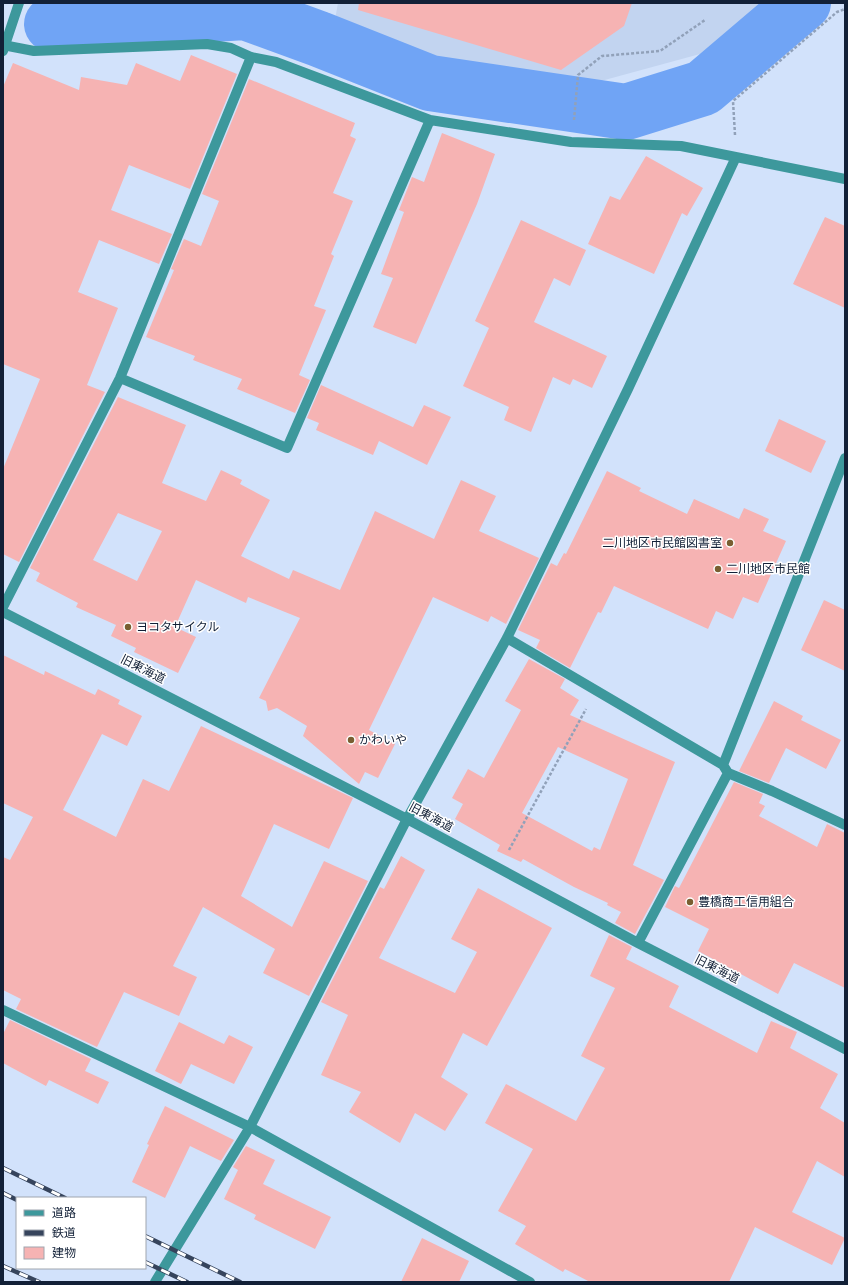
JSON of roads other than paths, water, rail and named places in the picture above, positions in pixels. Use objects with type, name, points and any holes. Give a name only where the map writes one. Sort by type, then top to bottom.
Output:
[{"type":"street","points":[[19,3],[4,48],[34,51],[207,44],[231,48],[251,57],[276,62],[430,120],[571,142],[681,146],[845,179]]},
{"type":"street","points":[[3,607],[120,378],[251,57]]},
{"type":"street","points":[[120,378],[287,448],[430,120]]},
{"type":"street","points":[[155,1282],[250,1127],[407,819],[507,638],[625,396],[736,157]]},
{"type":"street","points":[[638,943],[725,769],[845,458]]},
{"type":"street","name":"旧東海道","points":[[3,612],[407,819],[638,943],[845,1049]]},
{"type":"street","points":[[507,638],[596,690],[725,769],[845,825]]},
{"type":"street","points":[[3,1010],[250,1127],[530,1282]]},
{"type":"waterway","points":[[198,3],[198,14]]},
{"type":"waterway","points":[[52,24],[245,12],[319,39],[430,83],[626,112],[703,88],[803,3]]},
{"type":"railway","points":[[3,1168],[63,1197]]},
{"type":"railway","points":[[3,1193],[16,1200]]},
{"type":"railway","points":[[146,1236],[240,1282]]},
{"type":"railway","points":[[146,1262],[187,1282]]},
{"type":"railway","points":[[3,1266],[39,1282]]},
{"type":"place","name":"二川地区市民館図書室","points":[[730,543]]},
{"type":"place","name":"二川地区市民館","points":[[718,569]]},
{"type":"place","name":"ヨコタサイクル","points":[[128,627]]},
{"type":"place","name":"かわいや","points":[[351,740]]},
{"type":"place","name":"豊橋商工信用組合","points":[[690,902]]}]
